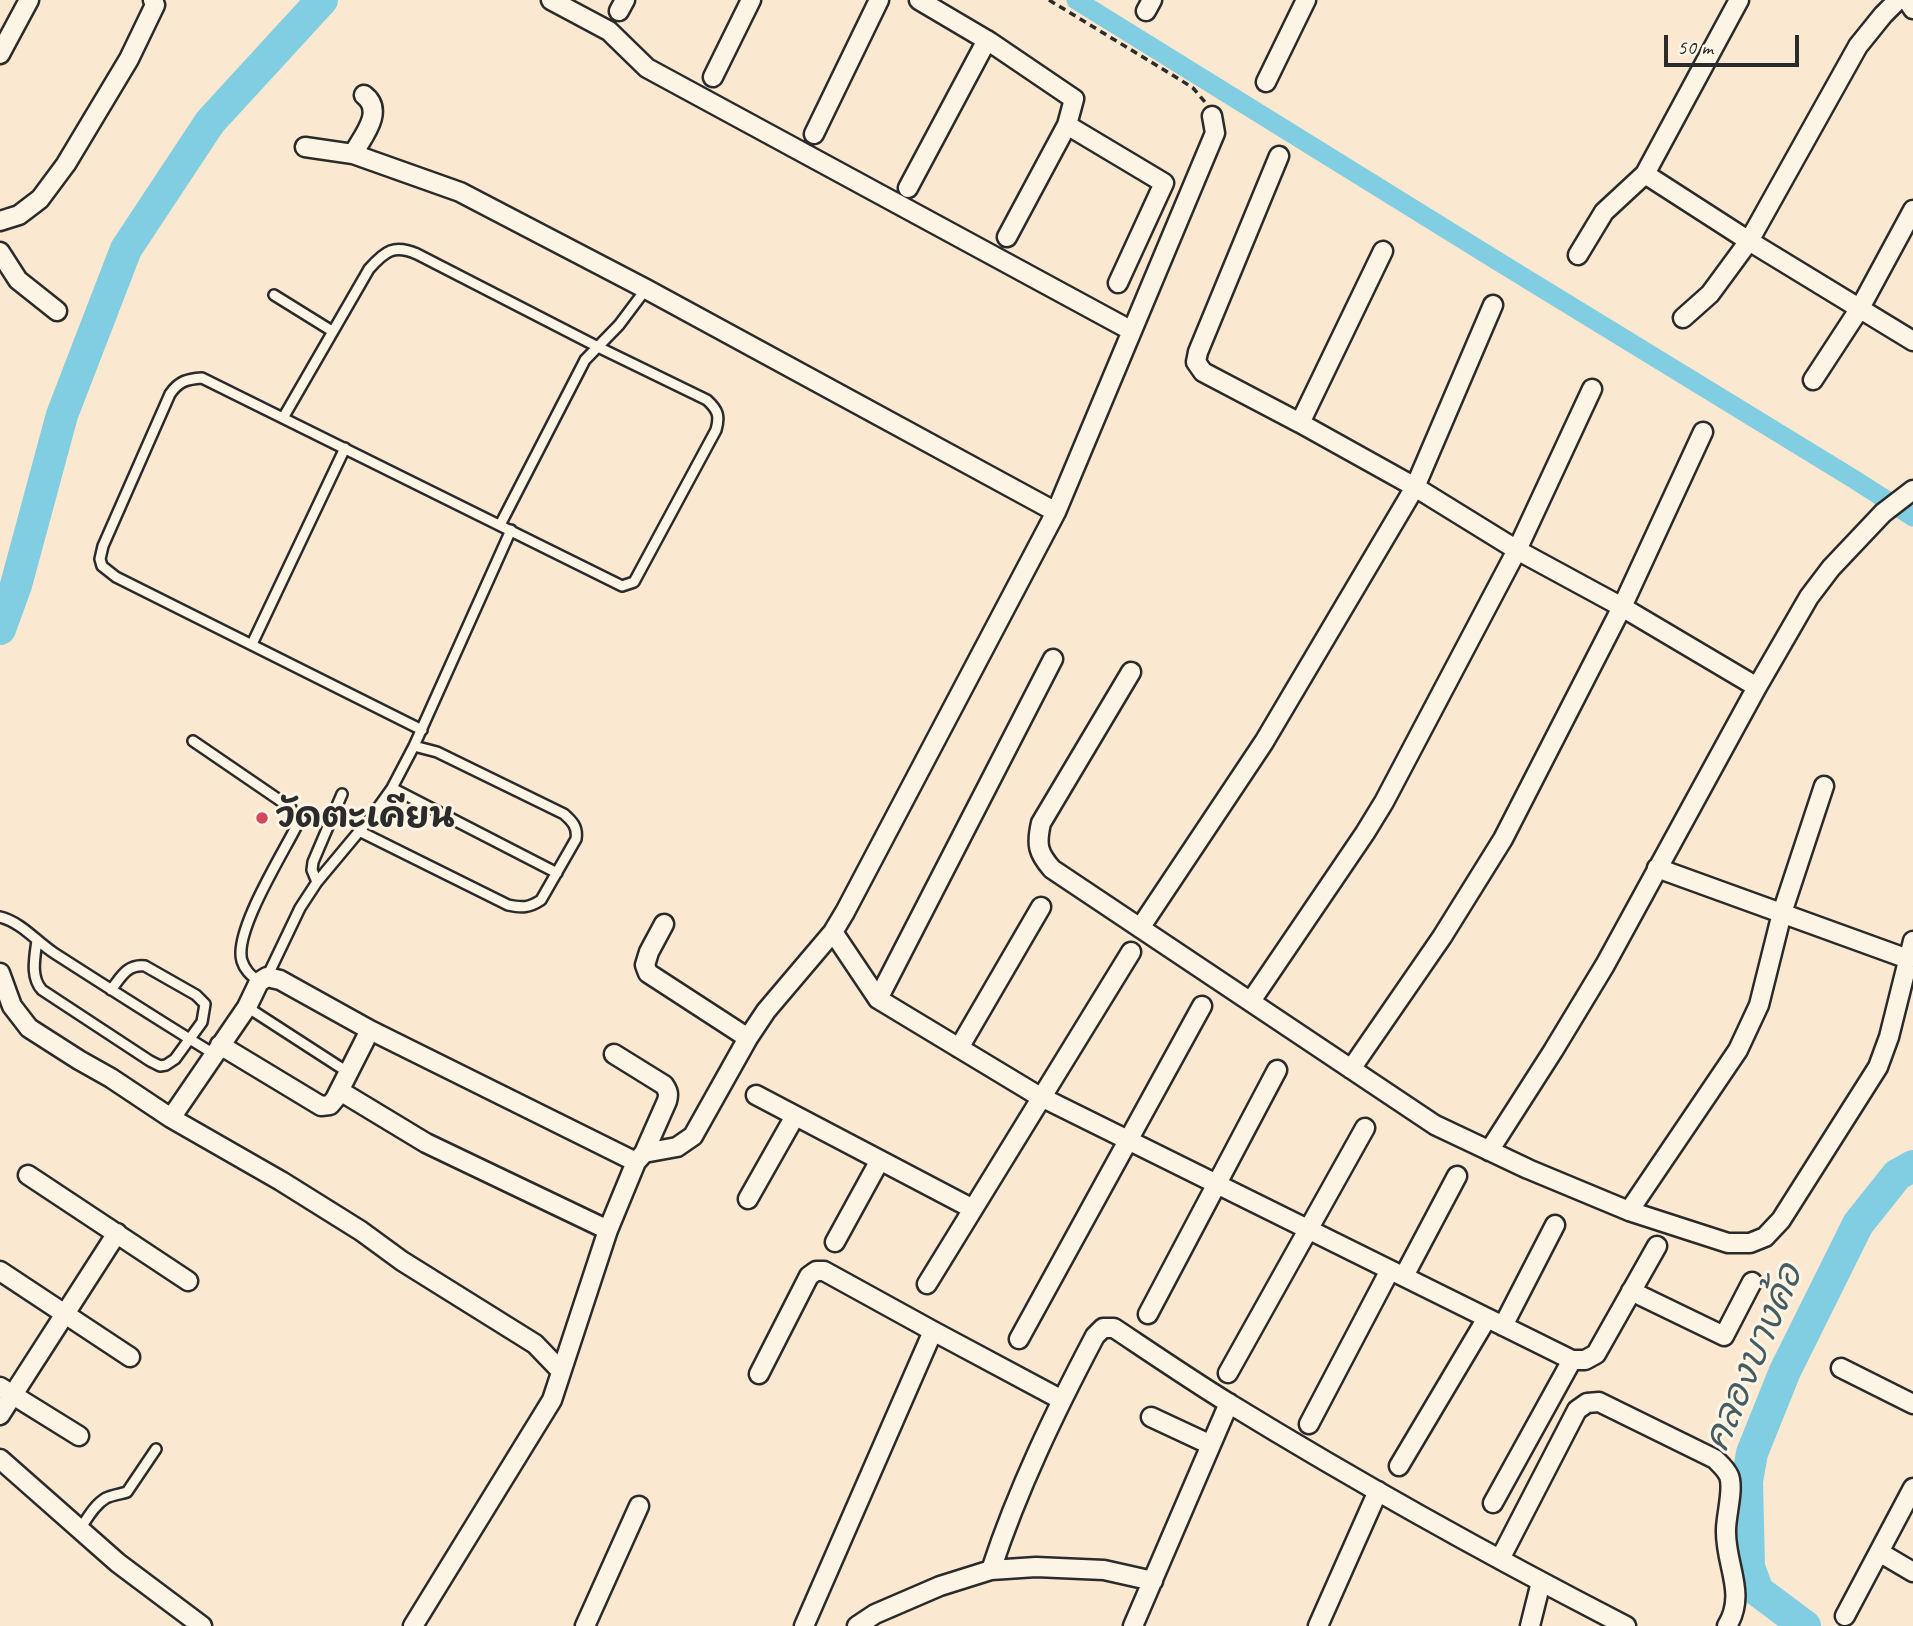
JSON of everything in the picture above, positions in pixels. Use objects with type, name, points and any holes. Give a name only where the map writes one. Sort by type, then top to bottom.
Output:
[{"type":"street","points":[[0,54],[29,0]]},
{"type":"street","points":[[0,221],[19,215],[40,199],[66,164],[129,60],[155,5],[153,0]]},
{"type":"street","points":[[551,0],[609,31],[647,68],[1132,331]]},
{"type":"street","points":[[713,77],[751,0]]},
{"type":"street","points":[[814,134],[880,0]]},
{"type":"street","points":[[919,0],[986,40],[1074,99],[1067,125],[1007,237]]},
{"type":"street","points":[[1266,82],[1306,0]]},
{"type":"street","points":[[1578,255],[1604,212],[1645,174],[1739,0]]},
{"type":"street","points":[[1683,318],[1710,294],[1749,241],[1858,46],[1898,0]]},
{"type":"street","points":[[1907,0],[1913,9]]},
{"type":"street","points":[[908,188],[986,40]]},
{"type":"street","points":[[353,154],[374,112],[373,105],[364,95]]},
{"type":"street","points":[[171,1118],[247,1007],[263,979],[280,980],[370,1030],[640,1158],[677,1147],[693,1136],[766,1011],[833,932],[1056,512],[1215,133],[1212,117]]},
{"type":"street","points":[[1067,125],[1164,183],[1118,283]]},
{"type":"street","points":[[305,148],[353,154],[460,192],[646,289],[1056,512]]},
{"type":"street","points":[[1279,156],[1203,340],[1196,362],[1203,372],[1415,487],[1517,550],[1622,607],[1758,687]]},
{"type":"street","points":[[1645,174],[1913,341]]},
{"type":"street","points":[[1813,380],[1860,308],[1913,209]]},
{"type":"street","points":[[1300,423],[1383,251]]},
{"type":"street","points":[[0,252],[18,280],[57,311]]},
{"type":"street","points":[[1140,928],[1264,742],[1415,487],[1493,305]]},
{"type":"street","points":[[1251,1001],[1378,812],[1517,550],[1592,389]]},
{"type":"street","points":[[1351,1069],[1442,937],[1503,838],[1622,607],[1703,432]]},
{"type":"street","points":[[1489,1151],[1605,965],[1809,597],[1831,568],[1883,513],[1913,490]]},
{"type":"street","points":[[878,999],[1053,659]]},
{"type":"street","points":[[1130,671],[1041,823],[1037,839],[1041,856],[1052,869],[1435,1125],[1629,1211],[1728,1243],[1749,1243],[1765,1237],[1781,1220],[1878,1067],[1889,1037],[1913,941]]},
{"type":"street","points":[[1629,1211],[1738,1050],[1749,1029],[1759,1005],[1782,913],[1824,786]]},
{"type":"street","points":[[1657,868],[1908,959]]},
{"type":"street","points":[[959,1048],[1041,907]]},
{"type":"street","points":[[664,924],[649,952],[645,965],[648,973],[748,1038]]},
{"type":"street","points":[[833,932],[878,999],[1042,1097],[1572,1360],[1585,1360],[1596,1354],[1657,1246]]},
{"type":"street","points":[[927,1284],[1131,951]]},
{"type":"street","points":[[0,973],[12,1006],[29,1028],[171,1118],[361,1231],[413,1269],[535,1344],[561,1371]]},
{"type":"street","points":[[1019,1339],[1202,1006]]},
{"type":"street","points":[[217,1050],[321,1106],[330,1105],[340,1091],[370,1030]]},
{"type":"street","points":[[413,1626],[552,1400],[608,1230],[667,1101],[669,1095],[664,1085],[614,1054]]},
{"type":"street","points":[[1148,1314],[1278,1070]]},
{"type":"street","points":[[340,1091],[426,1143],[608,1230]]},
{"type":"street","points":[[755,1095],[973,1209]]},
{"type":"street","points":[[748,1199],[795,1116]]},
{"type":"street","points":[[1228,1373],[1365,1128]]},
{"type":"street","points":[[835,1242],[880,1160]]},
{"type":"street","points":[[28,1175],[188,1281]]},
{"type":"street","points":[[1310,1424],[1397,1273],[1457,1176]]},
{"type":"street","points":[[1399,1466],[1495,1322],[1555,1225]]},
{"type":"street","points":[[0,1415],[6,1391],[63,1314],[117,1233]]},
{"type":"street","points":[[0,1271],[130,1357]]},
{"type":"street","points":[[759,1374],[809,1276],[816,1271],[824,1271],[1062,1400]]},
{"type":"street","points":[[1631,1292],[1724,1336],[1752,1282]]},
{"type":"street","points":[[991,1570],[1008,1520],[1062,1400],[1095,1336],[1103,1328],[1114,1328],[1229,1404],[1378,1491],[1626,1626]]},
{"type":"street","points":[[804,1626],[933,1331]]},
{"type":"street","points":[[1493,1503],[1572,1360]]},
{"type":"street","points":[[1841,1367],[1913,1404]]},
{"type":"street","points":[[6,1391],[79,1436]]},
{"type":"street","points":[[1500,1559],[1577,1410],[1587,1403],[1599,1402],[1715,1459],[1730,1477],[1726,1531],[1728,1556],[1737,1595],[1733,1616],[1727,1626]]},
{"type":"street","points":[[1133,1626],[1229,1404]]},
{"type":"street","points":[[1152,1417],[1212,1444]]},
{"type":"street","points":[[0,1459],[118,1563],[202,1626]]},
{"type":"street","points":[[1845,1616],[1913,1488]]},
{"type":"street","points":[[1318,1626],[1378,1491]]},
{"type":"street","points":[[585,1626],[639,1506]]},
{"type":"street","points":[[1879,1552],[1913,1572]]},
{"type":"street","points":[[857,1626],[875,1614],[940,1586],[991,1570],[1035,1567],[1104,1570],[1153,1581]]},
{"type":"street","points":[[1530,1626],[1541,1582]]},
{"type":"lane","points":[[282,418],[369,269],[380,256],[392,249],[407,250],[708,400],[718,412],[716,430],[634,582],[626,586],[618,585],[511,530],[345,449],[282,418],[202,378],[190,379],[176,385],[103,546],[100,559],[102,566],[144,593],[422,730]]},
{"type":"lane","points":[[500,525],[586,360],[619,325],[646,289]]},
{"type":"lane","points":[[274,295],[332,331]]},
{"type":"lane","points":[[252,644],[345,449]]},
{"type":"lane","points":[[193,741],[291,808],[294,818],[296,827],[249,918],[244,936],[241,959],[247,971],[263,979],[300,908],[317,882],[360,832],[392,788],[422,730],[511,530]]},
{"type":"lane","points":[[360,832],[508,905],[522,908],[541,900],[576,839],[575,827],[564,814],[437,752],[414,746]]},
{"type":"lane","points":[[392,788],[556,873]]},
{"type":"lane","points":[[317,882],[312,870],[313,862],[342,794]]},
{"type":"lane","points":[[0,917],[10,920],[111,990],[189,1038],[217,1050]]},
{"type":"lane","points":[[37,940],[34,967],[36,983],[42,990],[160,1066],[175,1059],[202,1022],[205,1013],[205,1004],[196,995],[145,966],[137,965],[124,972],[111,990]]},
{"type":"lane","points":[[247,1007],[349,1073]]},
{"type":"lane","points":[[80,1530],[107,1497],[127,1492],[156,1449]]},
{"type":"path","points":[[1049,0],[1193,88],[1205,101],[1212,117]]},
{"type":"waterway","points":[[0,629],[16,585],[62,415],[126,249],[210,122],[322,0]]},
{"type":"waterway","points":[[1076,0],[1913,517]]},
{"type":"waterway","name":"คลองบางค้อ","points":[[1805,1626],[1758,1591],[1749,1567],[1747,1481],[1752,1453],[1785,1371],[1858,1224],[1897,1175],[1913,1166]]},
{"type":"place","name":"วัดตะเคียน","points":[[262,818]]}]
